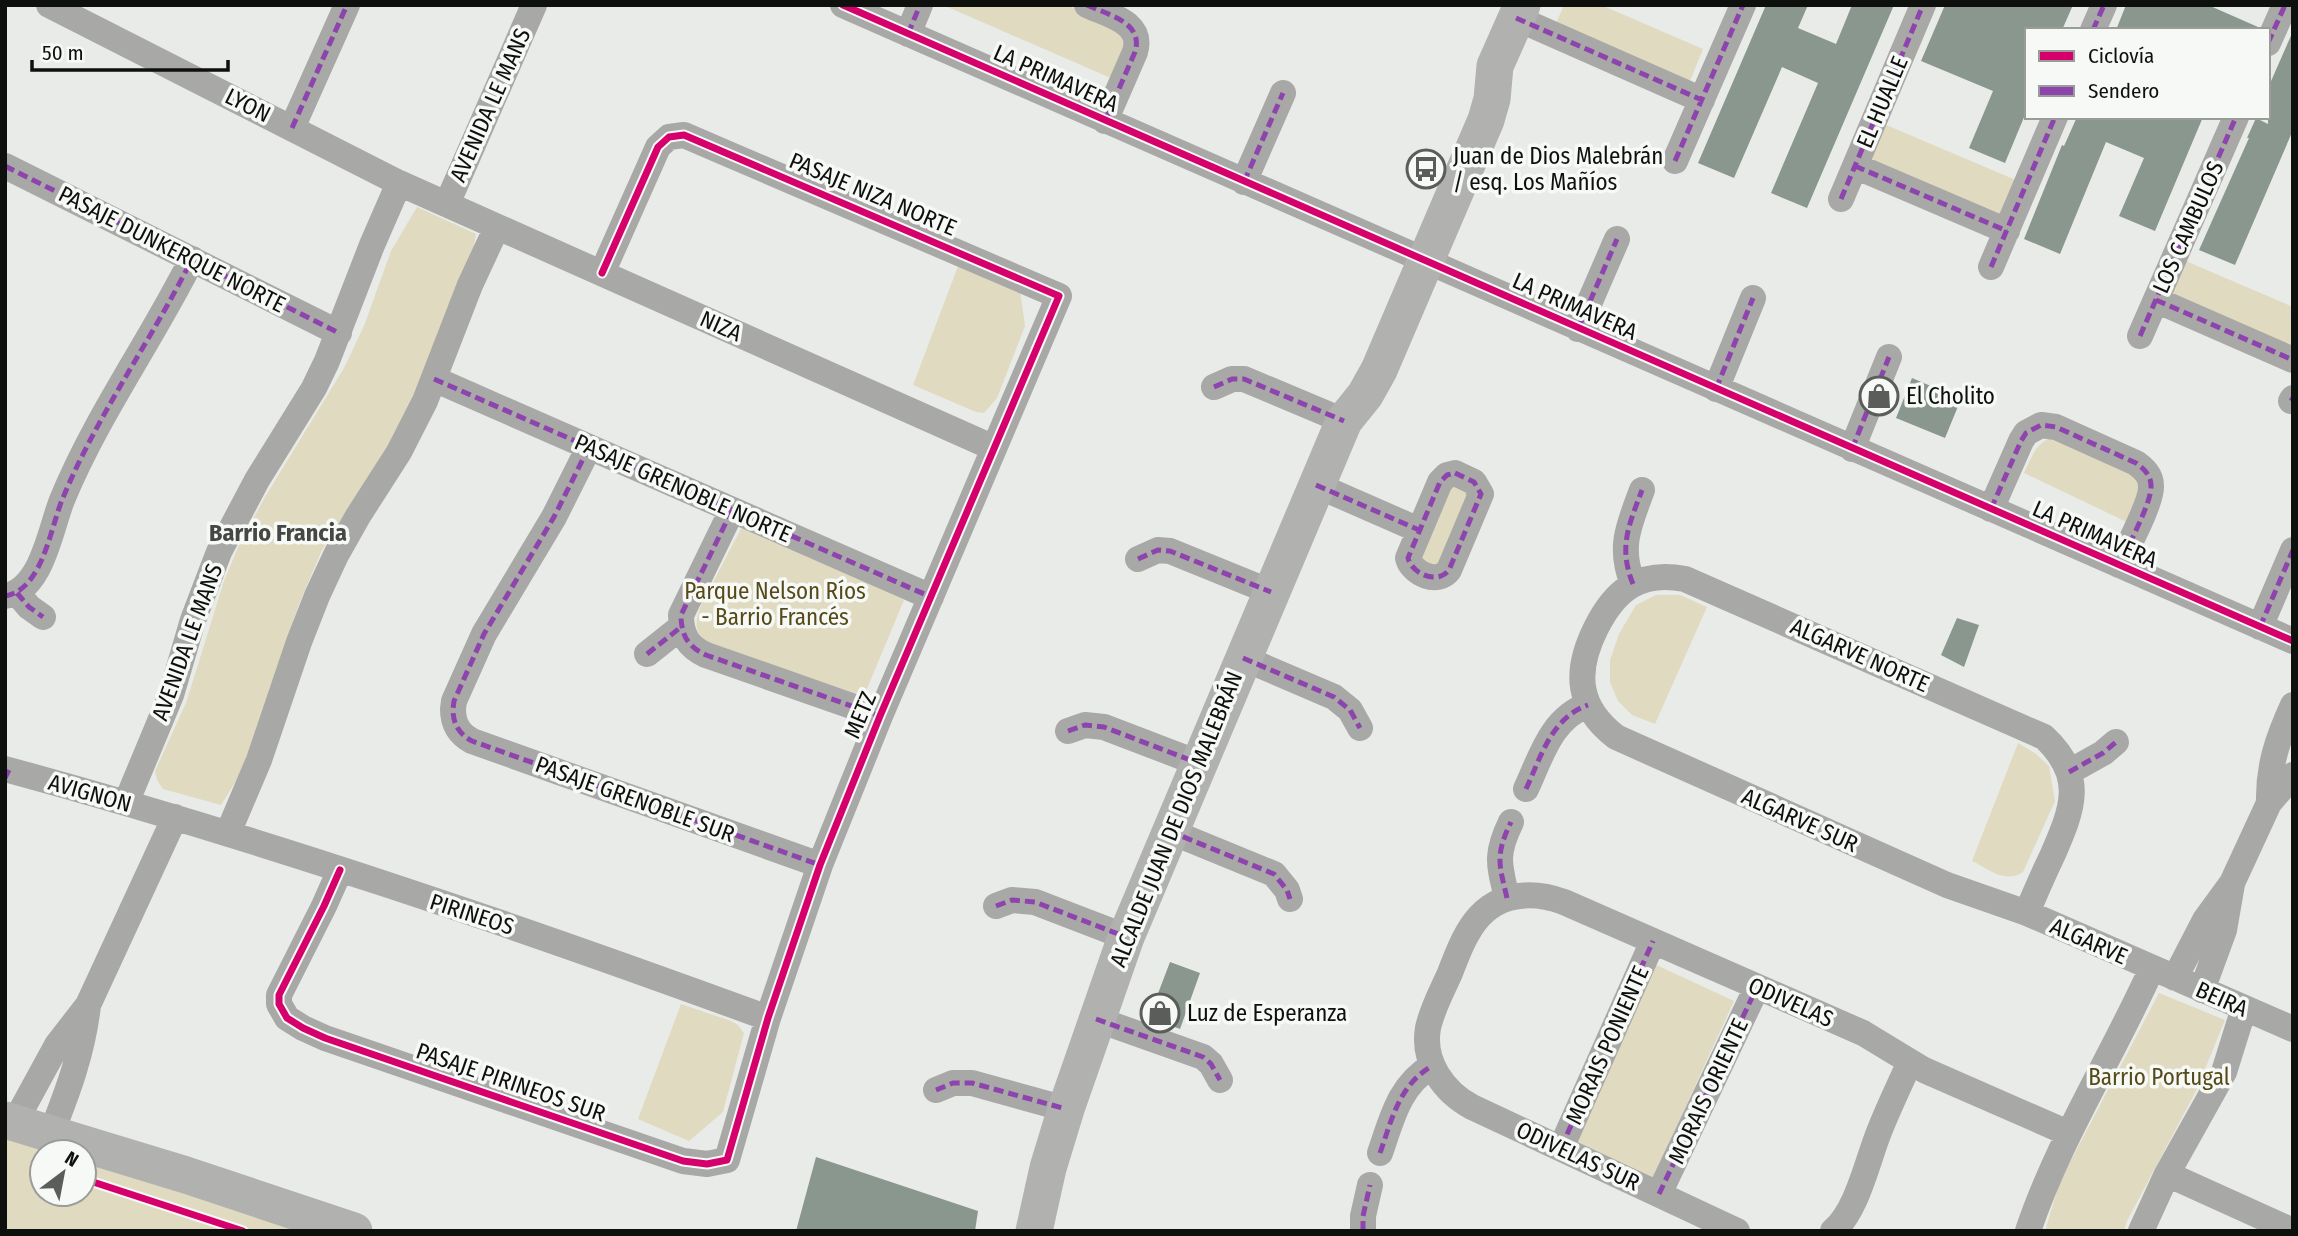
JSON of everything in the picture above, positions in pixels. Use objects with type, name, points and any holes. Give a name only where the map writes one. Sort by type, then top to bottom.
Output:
[{"type":"street","name":"LYON","points":[[49,5],[400,183],[447,204]]},
{"type":"street","points":[[292,128],[347,5]]},
{"type":"street","name":"AVENIDA LE MANS","points":[[447,204],[534,5]]},
{"type":"street","name":"LA PRIMAVERA","points":[[843,5],[2293,641]]},
{"type":"street","points":[[908,34],[920,5]]},
{"type":"street","points":[[1087,5],[1131,26],[1136,34],[1135,52],[1105,121]]},
{"type":"street","points":[[1675,161],[1743,5]]},
{"type":"street","name":"EL HUALLE","points":[[1841,199],[1923,5]]},
{"type":"street","points":[[2094,28],[2104,5]]},
{"type":"street","points":[[2270,39],[2285,5]]},
{"type":"street","points":[[1519,12],[1702,100]]},
{"type":"street","name":"ALCALDE JUAN DE DIOS MALEBRÁN","points":[[1032,1230],[1066,1109],[1126,937],[1344,421],[1350,377],[1414,257],[1463,111],[1479,83],[1495,66],[1519,12]]},
{"type":"street","points":[[1244,182],[1283,93]]},
{"type":"street","points":[[1991,267],[2054,119]]},
{"type":"street","name":"LOS CAMBULOS","points":[[2140,336],[2235,119]]},
{"type":"street","name":"PASAJE NIZA NORTE","points":[[602,273],[658,147],[677,135],[691,137],[1059,296]]},
{"type":"street","name":"PASAJE DUNKERQUE NORTE","points":[[5,166],[339,333]]},
{"type":"street","points":[[1855,166],[2007,231]]},
{"type":"street","name":"AVENIDA LE MANS","points":[[126,803],[170,695],[193,620],[219,552],[257,480],[314,388],[400,183]]},
{"type":"street","name":"NIZA","points":[[447,204],[994,448]]},
{"type":"street","points":[[228,833],[264,748],[317,596],[352,526],[399,452],[434,379],[470,285],[497,226]]},
{"type":"street","points":[[1578,329],[1617,239]]},
{"type":"street","points":[[43,617],[11,594],[33,579],[66,490],[95,428],[168,307],[192,259]]},
{"type":"street","name":"METZ","points":[[727,1160],[768,1018],[820,865],[880,716],[1059,296]]},
{"type":"street","points":[[1716,389],[1753,298]]},
{"type":"street","points":[[2156,300],[2293,360]]},
{"type":"street","points":[[1852,449],[1889,358]]},
{"type":"street","name":"PASAJE GRENOBLE NORTE","points":[[434,379],[931,597]]},
{"type":"street","points":[[1214,387],[1232,379],[1244,379],[1344,421]]},
{"type":"street","points":[[1991,509],[2026,433],[2041,425],[2056,427],[2136,463],[2150,477],[2151,494],[2119,565]]},
{"type":"street","name":"PASAJE GRENOBLE SUR","points":[[589,447],[554,517],[484,634],[454,701],[455,725],[465,738],[472,741],[820,865]]},
{"type":"street","points":[[1316,485],[1419,530]]},
{"type":"street","points":[[1526,789],[1558,724],[1577,709],[1588,705],[1581,682],[1582,666],[1586,651],[1610,603],[1633,584],[1628,572],[1625,548],[1629,524],[1642,490]]},
{"type":"street","points":[[732,510],[681,615],[681,627],[689,645],[706,655],[880,716]]},
{"type":"street","points":[[1138,558],[1158,550],[1170,551],[1271,592]]},
{"type":"street","points":[[2260,627],[2293,550]]},
{"type":"street","name":"ALGARVE NORTE","points":[[1633,584],[1665,576],[1698,583],[2031,730],[2056,747],[2069,772],[2073,796],[2071,812],[2026,913]]},
{"type":"street","points":[[647,654],[681,627]]},
{"type":"street","points":[[1243,658],[1334,697],[1350,710],[1360,728]]},
{"type":"street","name":"ALGARVE SUR","points":[[1588,705],[1605,729],[1630,744],[1947,885],[2026,913]]},
{"type":"street","points":[[2269,803],[2273,753],[2293,705]]},
{"type":"street","points":[[1068,731],[1085,725],[1104,727],[1198,763]]},
{"type":"street","points":[[2069,772],[2103,753],[2116,742]]},
{"type":"street","name":"AVIGNON","points":[[6,772],[175,817]]},
{"type":"street","points":[[2028,1231],[2068,1133],[2120,1037],[2232,883],[2269,803],[2293,775]]},
{"type":"street","points":[[175,817],[88,1005],[57,1045],[10,1121],[354,1231]]},
{"type":"street","name":"PIRINEOS","points":[[175,817],[554,942],[768,1018]]},
{"type":"street","points":[[1380,1153],[1403,1092],[1412,1080],[1432,1066],[1427,1045],[1428,1030],[1466,934],[1484,912],[1507,898],[1499,856],[1502,841],[1511,822]]},
{"type":"street","points":[[1169,831],[1274,874],[1287,890],[1290,900]]},
{"type":"street","name":"PASAJE PIRINEOS SUR","points":[[340,870],[307,942],[282,987],[279,1004],[287,1017],[325,1038],[683,1161],[707,1164],[727,1160]]},
{"type":"street","points":[[2202,990],[2224,930],[2232,883]]},
{"type":"street","name":"ODIVELAS","points":[[1507,898],[1532,894],[1548,896],[1874,1039],[1910,1062],[2068,1133]]},
{"type":"street","points":[[996,906],[1012,900],[1035,902],[1126,937]]},
{"type":"street","name":"ALGARVE","points":[[2026,913],[2164,973]]},
{"type":"street","name":"MORAIS PONIENTE","points":[[1561,1148],[1653,942]]},
{"type":"street","name":"BEIRA","points":[[2164,973],[2293,1029]]},
{"type":"street","name":"MORAIS ORIENTE","points":[[1659,1194],[1757,987]]},
{"type":"street","points":[[51,1133],[76,1069],[88,1005]]},
{"type":"street","points":[[2141,1231],[2167,1174],[2224,1072],[2244,1008]]},
{"type":"street","points":[[1096,1019],[1203,1056],[1220,1080]]},
{"type":"street","points":[[1833,1231],[1852,1204],[1880,1128],[1910,1062]]},
{"type":"street","name":"ODIVELAS SUR","points":[[1432,1066],[1445,1086],[1462,1101],[1737,1231]]},
{"type":"street","points":[[936,1090],[953,1083],[972,1083],[1066,1109]]},
{"type":"street","points":[[2167,1174],[2293,1231]]},
{"type":"street","points":[[1363,1231],[1363,1216],[1370,1185]]},
{"type":"green space","points":[[943,5],[1067,5],[1118,29],[1128,40],[1113,79]]},
{"type":"green space","points":[[1564,5],[1601,5],[1703,49],[1688,86],[1554,28]]},
{"type":"green space","points":[[1884,124],[2018,181],[2003,217],[1869,160]]},
{"type":"green space","points":[[417,207],[476,234],[472,258],[405,423],[322,550],[299,604],[241,773],[221,805],[163,789],[155,771],[186,703],[224,581],[239,545],[265,497],[344,368],[364,326],[391,251]]},
{"type":"green space","points":[[2181,259],[2293,307],[2293,350],[2165,296]]},
{"type":"green space","points":[[960,261],[1019,283],[1025,326],[997,398],[984,413],[913,385]]},
{"type":"green space","points":[[2055,436],[2130,469],[2142,485],[2129,523],[2024,473],[2039,446]]},
{"type":"green space","points":[[1450,482],[1475,493],[1442,569],[1418,559]]},
{"type":"green space","name":"Parque Nelson Ríos - Barrio Francés","points":[[744,523],[904,600],[864,696],[713,646],[699,633],[696,624],[701,605]]},
{"type":"green space","points":[[1656,595],[1680,595],[1707,607],[1655,724],[1632,715],[1618,701],[1610,682],[1610,660],[1619,634],[1636,605]]},
{"type":"green space","points":[[2018,743],[2049,766],[2055,801],[2023,872],[2003,876],[1972,861]]},
{"type":"green space","points":[[1652,963],[1734,1001],[1652,1180],[1570,1142]]},
{"type":"green space","name":"Barrio Portugal","points":[[2159,993],[2225,1020],[2196,1091],[2124,1231],[2045,1231],[2060,1181]]},
{"type":"green space","points":[[681,1004],[731,1021],[744,1033],[723,1112],[689,1141],[638,1119]]},
{"type":"green space","points":[[5,1134],[28,1141],[28,1208],[98,1208],[98,1161],[322,1231],[5,1231]]},
{"type":"building","points":[[1766,5],[1808,5],[1798,28],[1836,44],[1852,5],[1894,5],[1807,208],[1771,193],[1818,83],[1782,67],[1734,178],[1698,163]]},
{"type":"building","points":[[1945,5],[2073,5],[2063,28],[2025,28],[2025,115],[2005,163],[1969,148],[1993,91],[1921,61]]},
{"type":"building","points":[[2126,5],[2208,5],[2258,27],[2258,28],[2117,28]]},
{"type":"building","points":[[2293,31],[2293,130],[2235,265],[2199,250],[2256,119],[2268,124],[2270,83]]},
{"type":"building","points":[[2076,119],[2202,119],[2155,231],[2119,216],[2144,158],[2106,142],[2060,254],[2024,239],[2062,145],[2064,146]]},
{"type":"building","points":[[1912,378],[1961,399],[1945,438],[1896,418]]},
{"type":"building","points":[[1957,618],[1979,625],[1964,667],[1941,655]]},
{"type":"building","points":[[1170,962],[1200,973],[1180,1029],[1149,1017]]},
{"type":"building","points":[[816,1157],[978,1211],[975,1231],[796,1231]]},
{"type":"marked path","points":[[292,128],[347,5]]},
{"type":"marked path","points":[[908,34],[920,5]]},
{"type":"marked path","points":[[1087,5],[1122,21],[1134,33],[1136,42],[1135,52],[1105,121]]},
{"type":"marked path","points":[[1675,161],[1743,5]]},
{"type":"marked path","points":[[1841,199],[1923,5]]},
{"type":"marked path","points":[[2094,28],[2104,5]]},
{"type":"marked path","points":[[2270,39],[2285,5]]},
{"type":"marked path","points":[[1516,18],[1702,100]]},
{"type":"marked path","points":[[1244,182],[1283,93]]},
{"type":"marked path","points":[[1991,267],[2054,119]]},
{"type":"marked path","points":[[2140,336],[2235,119]]},
{"type":"marked path","points":[[5,166],[339,333]]},
{"type":"marked path","points":[[1855,166],[2007,231]]},
{"type":"marked path","points":[[1578,329],[1617,239]]},
{"type":"marked path","points":[[5,596],[28,583],[36,571],[62,500],[91,438],[192,259]]},
{"type":"marked path","points":[[1716,389],[1753,298]]},
{"type":"marked path","points":[[2156,300],[2293,360]]},
{"type":"marked path","points":[[1852,449],[1889,357]]},
{"type":"marked path","points":[[434,379],[931,597]]},
{"type":"marked path","points":[[1214,387],[1232,379],[1244,379],[1344,421]]},
{"type":"marked path","points":[[1991,509],[2026,433],[2041,425],[2056,427],[2136,463],[2148,475],[2151,482],[2148,503],[2119,565]]},
{"type":"marked path","points":[[589,447],[554,517],[484,634],[454,701],[453,714],[458,728],[472,741],[820,865]]},
{"type":"marked path","points":[[1455,473],[1474,482],[1481,494],[1449,570],[1439,577],[1426,576],[1415,569],[1408,558],[1440,482],[1447,475],[1455,473]]},
{"type":"marked path","points":[[1316,485],[1419,530]]},
{"type":"marked path","points":[[1633,584],[1626,559],[1627,536],[1642,490]]},
{"type":"marked path","points":[[732,510],[681,615],[682,629],[687,639],[694,648],[706,655],[880,716]]},
{"type":"marked path","points":[[1138,559],[1158,550],[1170,551],[1271,592]]},
{"type":"marked path","points":[[2260,627],[2293,550]]},
{"type":"marked path","points":[[17,593],[29,607],[43,617]]},
{"type":"marked path","points":[[647,654],[681,627]]},
{"type":"marked path","points":[[1243,658],[1334,697],[1350,710],[1360,728]]},
{"type":"marked path","points":[[1526,789],[1542,752],[1556,729],[1575,711],[1588,705]]},
{"type":"marked path","points":[[1068,731],[1085,725],[1104,727],[1198,763]]},
{"type":"marked path","points":[[2069,772],[2103,753],[2116,742]]},
{"type":"marked path","points":[[5,778],[9,770]]},
{"type":"marked path","points":[[1507,898],[1500,860],[1502,843],[1511,822]]},
{"type":"marked path","points":[[1169,831],[1274,874],[1287,890],[1290,899]]},
{"type":"marked path","points":[[996,906],[1012,900],[1035,902],[1126,937]]},
{"type":"marked path","points":[[1561,1148],[1653,941]]},
{"type":"marked path","points":[[1659,1194],[1757,987]]},
{"type":"marked path","points":[[1096,1019],[1203,1057],[1211,1064],[1220,1080]]},
{"type":"marked path","points":[[1380,1153],[1404,1093],[1432,1066]]},
{"type":"marked path","points":[[936,1090],[953,1083],[972,1083],[1066,1109]]},
{"type":"marked path","points":[[1363,1231],[1363,1216],[1370,1185]]},
{"type":"cycle path","points":[[843,5],[2293,641]]},
{"type":"cycle path","points":[[340,870],[279,995],[279,1004],[287,1018],[325,1038],[683,1161],[707,1164],[727,1160],[768,1018],[820,865],[880,716],[1059,296],[684,135],[669,137],[658,147],[602,273]]},
{"type":"cycle path","points":[[98,1184],[243,1231]]},
{"type":"place","name":"Juan de Dios Malebrán / esq. Los Mañíos","points":[[1426,169]]},
{"type":"place","name":"El Cholito","points":[[1879,396]]},
{"type":"place","name":"Luz de Esperanza","points":[[1160,1013]]},
{"type":"district","name":"Barrio Francia","points":[[278,533]]}]
